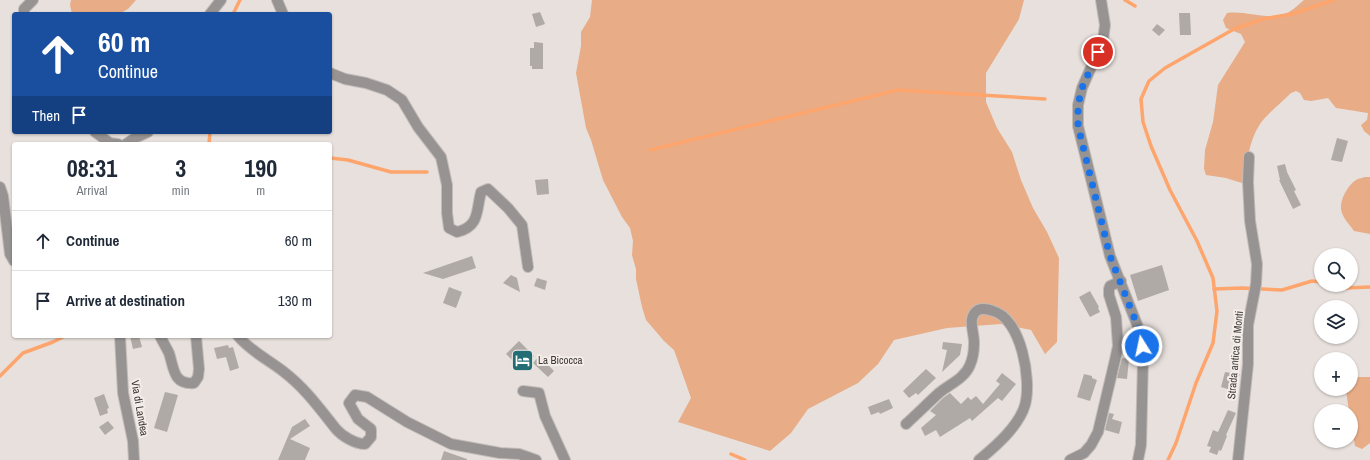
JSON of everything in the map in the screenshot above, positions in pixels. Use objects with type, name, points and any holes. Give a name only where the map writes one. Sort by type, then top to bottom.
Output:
[{"type":"street","points":[[24,12],[33,0]]},
{"type":"street","points":[[212,12],[221,0]]},
{"type":"street","points":[[277,0],[282,12]]},
{"type":"street","points":[[1101,0],[1105,25],[1103,40],[1082,88],[1078,105],[1078,126],[1110,256],[1140,332],[1143,359],[1141,445],[1138,460]]},
{"type":"street","points":[[332,75],[387,90],[402,100],[418,127],[441,157],[447,186],[447,213],[450,228],[457,232],[466,230],[478,213],[481,192],[488,189],[508,208],[522,225],[528,268]]},
{"type":"street","points":[[98,134],[109,142]]},
{"type":"street","points":[[130,142],[144,134]]},
{"type":"street","name":"Strada antica di Monti","points":[[1238,460],[1248,364],[1248,325],[1256,284],[1257,264],[1250,221],[1248,182],[1249,157]]},
{"type":"street","points":[[0,187],[3,196],[10,254],[12,258]]},
{"type":"street","points":[[1070,460],[1084,453],[1091,445],[1098,432],[1118,346],[1116,316],[1109,295],[1109,289],[1110,286],[1121,281]]},
{"type":"street","points":[[906,424],[940,392],[958,380],[968,370],[973,359],[975,343],[972,322],[973,315],[984,309],[998,312],[1006,318],[1019,339],[1026,365],[1025,404],[1014,426],[979,460]]},
{"type":"street","name":"Via di Landea","points":[[120,338],[123,393],[133,441],[134,460]]},
{"type":"street","points":[[161,338],[175,374],[180,381],[186,384],[194,383],[198,377],[196,338]]},
{"type":"street","points":[[240,338],[244,344],[285,373],[307,393],[338,431],[358,444],[365,444],[371,437],[371,429],[358,419],[349,403],[355,395],[367,397],[407,422],[451,444],[500,453],[519,454],[536,460]]},
{"type":"street","points":[[523,391],[539,393],[545,416],[565,460]]},
{"type":"shaded area","points":[[71,0],[136,0],[128,9],[123,12],[72,12],[70,5]]},
{"type":"shaded area","points":[[592,0],[1024,0],[1019,19],[986,73],[986,102],[997,128],[1012,152],[1021,180],[1033,208],[1047,232],[1059,258],[1057,342],[1045,354],[1031,330],[1001,324],[947,328],[894,340],[878,364],[858,383],[808,409],[791,433],[770,451],[678,422],[691,398],[674,350],[646,320],[636,279],[636,269],[632,255],[633,241],[630,228],[622,217],[603,180],[586,128],[576,73],[581,46],[581,32],[590,17]]},
{"type":"shaded area","points":[[1304,0],[1370,0],[1370,136],[1364,131],[1361,125],[1367,120],[1368,113],[1336,108],[1328,98],[1311,101],[1304,100],[1300,93],[1296,91],[1291,93],[1263,120],[1256,131],[1249,153],[1245,184],[1226,178],[1206,175],[1204,169],[1205,150],[1213,122],[1218,85],[1245,42],[1241,34],[1226,28],[1223,20],[1227,13],[1243,13],[1266,16],[1281,15],[1291,11]]},
{"type":"shaded area","points":[[1370,177],[1370,234],[1354,231],[1344,218],[1341,209],[1343,197],[1347,189],[1356,180]]},
{"type":"shaded area","points":[[1358,377],[1370,377],[1370,443],[1362,449],[1358,447],[1358,404],[1348,404],[1347,396],[1358,396]]},
{"type":"building","points":[[540,12],[545,24],[536,27],[532,14]]},
{"type":"building","points":[[1179,13],[1190,13],[1191,35],[1180,35]]},
{"type":"building","points":[[1157,24],[1165,30],[1159,36],[1152,30]]},
{"type":"building","points":[[534,42],[543,43],[543,69],[532,69],[532,66],[530,66],[530,48],[534,48]]},
{"type":"building","points":[[1337,138],[1348,141],[1342,162],[1331,160]]},
{"type":"building","points":[[1285,164],[1287,172],[1296,190],[1294,191],[1301,205],[1293,209],[1279,180],[1277,166]]},
{"type":"building","points":[[548,179],[549,194],[537,195],[535,180]]},
{"type":"building","points":[[472,256],[476,268],[443,279],[423,273]]},
{"type":"building","points":[[1162,265],[1169,290],[1138,301],[1130,275]]},
{"type":"building","points":[[511,275],[517,278],[520,292],[503,283]]},
{"type":"building","points":[[537,278],[547,281],[545,290],[534,286]]},
{"type":"building","points":[[449,287],[462,292],[456,308],[443,303]]},
{"type":"building","points":[[1090,291],[1099,307],[1100,312],[1090,317],[1079,297]]},
{"type":"building","points":[[130,338],[140,338],[142,347],[133,349]]},
{"type":"building","points":[[519,341],[534,356],[523,370],[506,354]]},
{"type":"building","points":[[943,342],[962,344],[960,355],[942,372],[947,350],[942,349]]},
{"type":"building","points":[[228,345],[229,348],[233,347],[239,368],[230,371],[226,357],[217,359],[214,348]]},
{"type":"building","points":[[539,356],[554,371],[548,377],[533,363]]},
{"type":"building","points":[[1122,358],[1129,359],[1127,379],[1117,378]]},
{"type":"building","points":[[926,369],[936,378],[918,395],[916,393],[909,398],[903,391]]},
{"type":"building","points":[[1225,372],[1240,374],[1235,389],[1231,388],[1231,390],[1221,387]]},
{"type":"building","points":[[1002,373],[1016,384],[1002,401],[998,398],[972,421],[970,418],[940,437],[936,430],[925,436],[921,428],[936,415],[930,411],[943,398],[950,393],[961,404],[968,397],[971,400],[976,396],[983,404],[1000,384],[996,381]]},
{"type":"building","points":[[1084,374],[1092,376],[1092,378],[1097,380],[1090,401],[1077,397]]},
{"type":"building","points":[[165,392],[178,395],[167,432],[154,428]]},
{"type":"building","points":[[104,394],[109,408],[107,409],[108,413],[100,416],[94,398]]},
{"type":"building","points":[[889,399],[893,408],[880,414],[879,412],[871,415],[868,407]]},
{"type":"building","points":[[1228,410],[1236,413],[1226,435],[1227,436],[1221,451],[1219,450],[1217,455],[1209,452],[1211,447],[1207,446],[1213,430],[1218,432]]},
{"type":"building","points":[[1109,413],[1114,414],[1112,419],[1122,422],[1119,434],[1105,430]]},
{"type":"building","points":[[305,419],[310,426],[290,439],[310,448],[305,460],[278,460],[292,427]]},
{"type":"building","points":[[108,421],[114,428],[105,435],[99,427]]},
{"type":"building","points":[[444,451],[467,459],[467,460],[441,460]]},
{"type":"waterway","points":[[234,12],[240,0]]},
{"type":"waterway","points":[[1125,0],[1135,6]]},
{"type":"waterway","points":[[1168,460],[1176,443],[1196,383],[1213,343],[1217,311],[1213,278],[1197,241],[1170,190],[1151,146],[1143,122],[1141,99],[1149,81],[1165,68],[1234,29],[1263,19],[1292,14],[1334,0]]},
{"type":"waterway","points":[[650,150],[898,90],[1045,99]]},
{"type":"waterway","points":[[209,142],[210,134]]},
{"type":"waterway","points":[[332,158],[348,160],[391,172],[427,172]]},
{"type":"waterway","points":[[1214,289],[1242,288],[1282,290],[1314,281]]},
{"type":"waterway","points":[[1358,288],[1370,287]]},
{"type":"waterway","points":[[0,376],[23,353],[61,338]]},
{"type":"waterway","points":[[731,454],[745,460]]},
{"type":"place","name":"La Bicocca","points":[[522,360]]},
{"type":"route","points":[[1098,52],[1082,88],[1078,105],[1078,126],[1110,256],[1140,332],[1142,346]]}]
